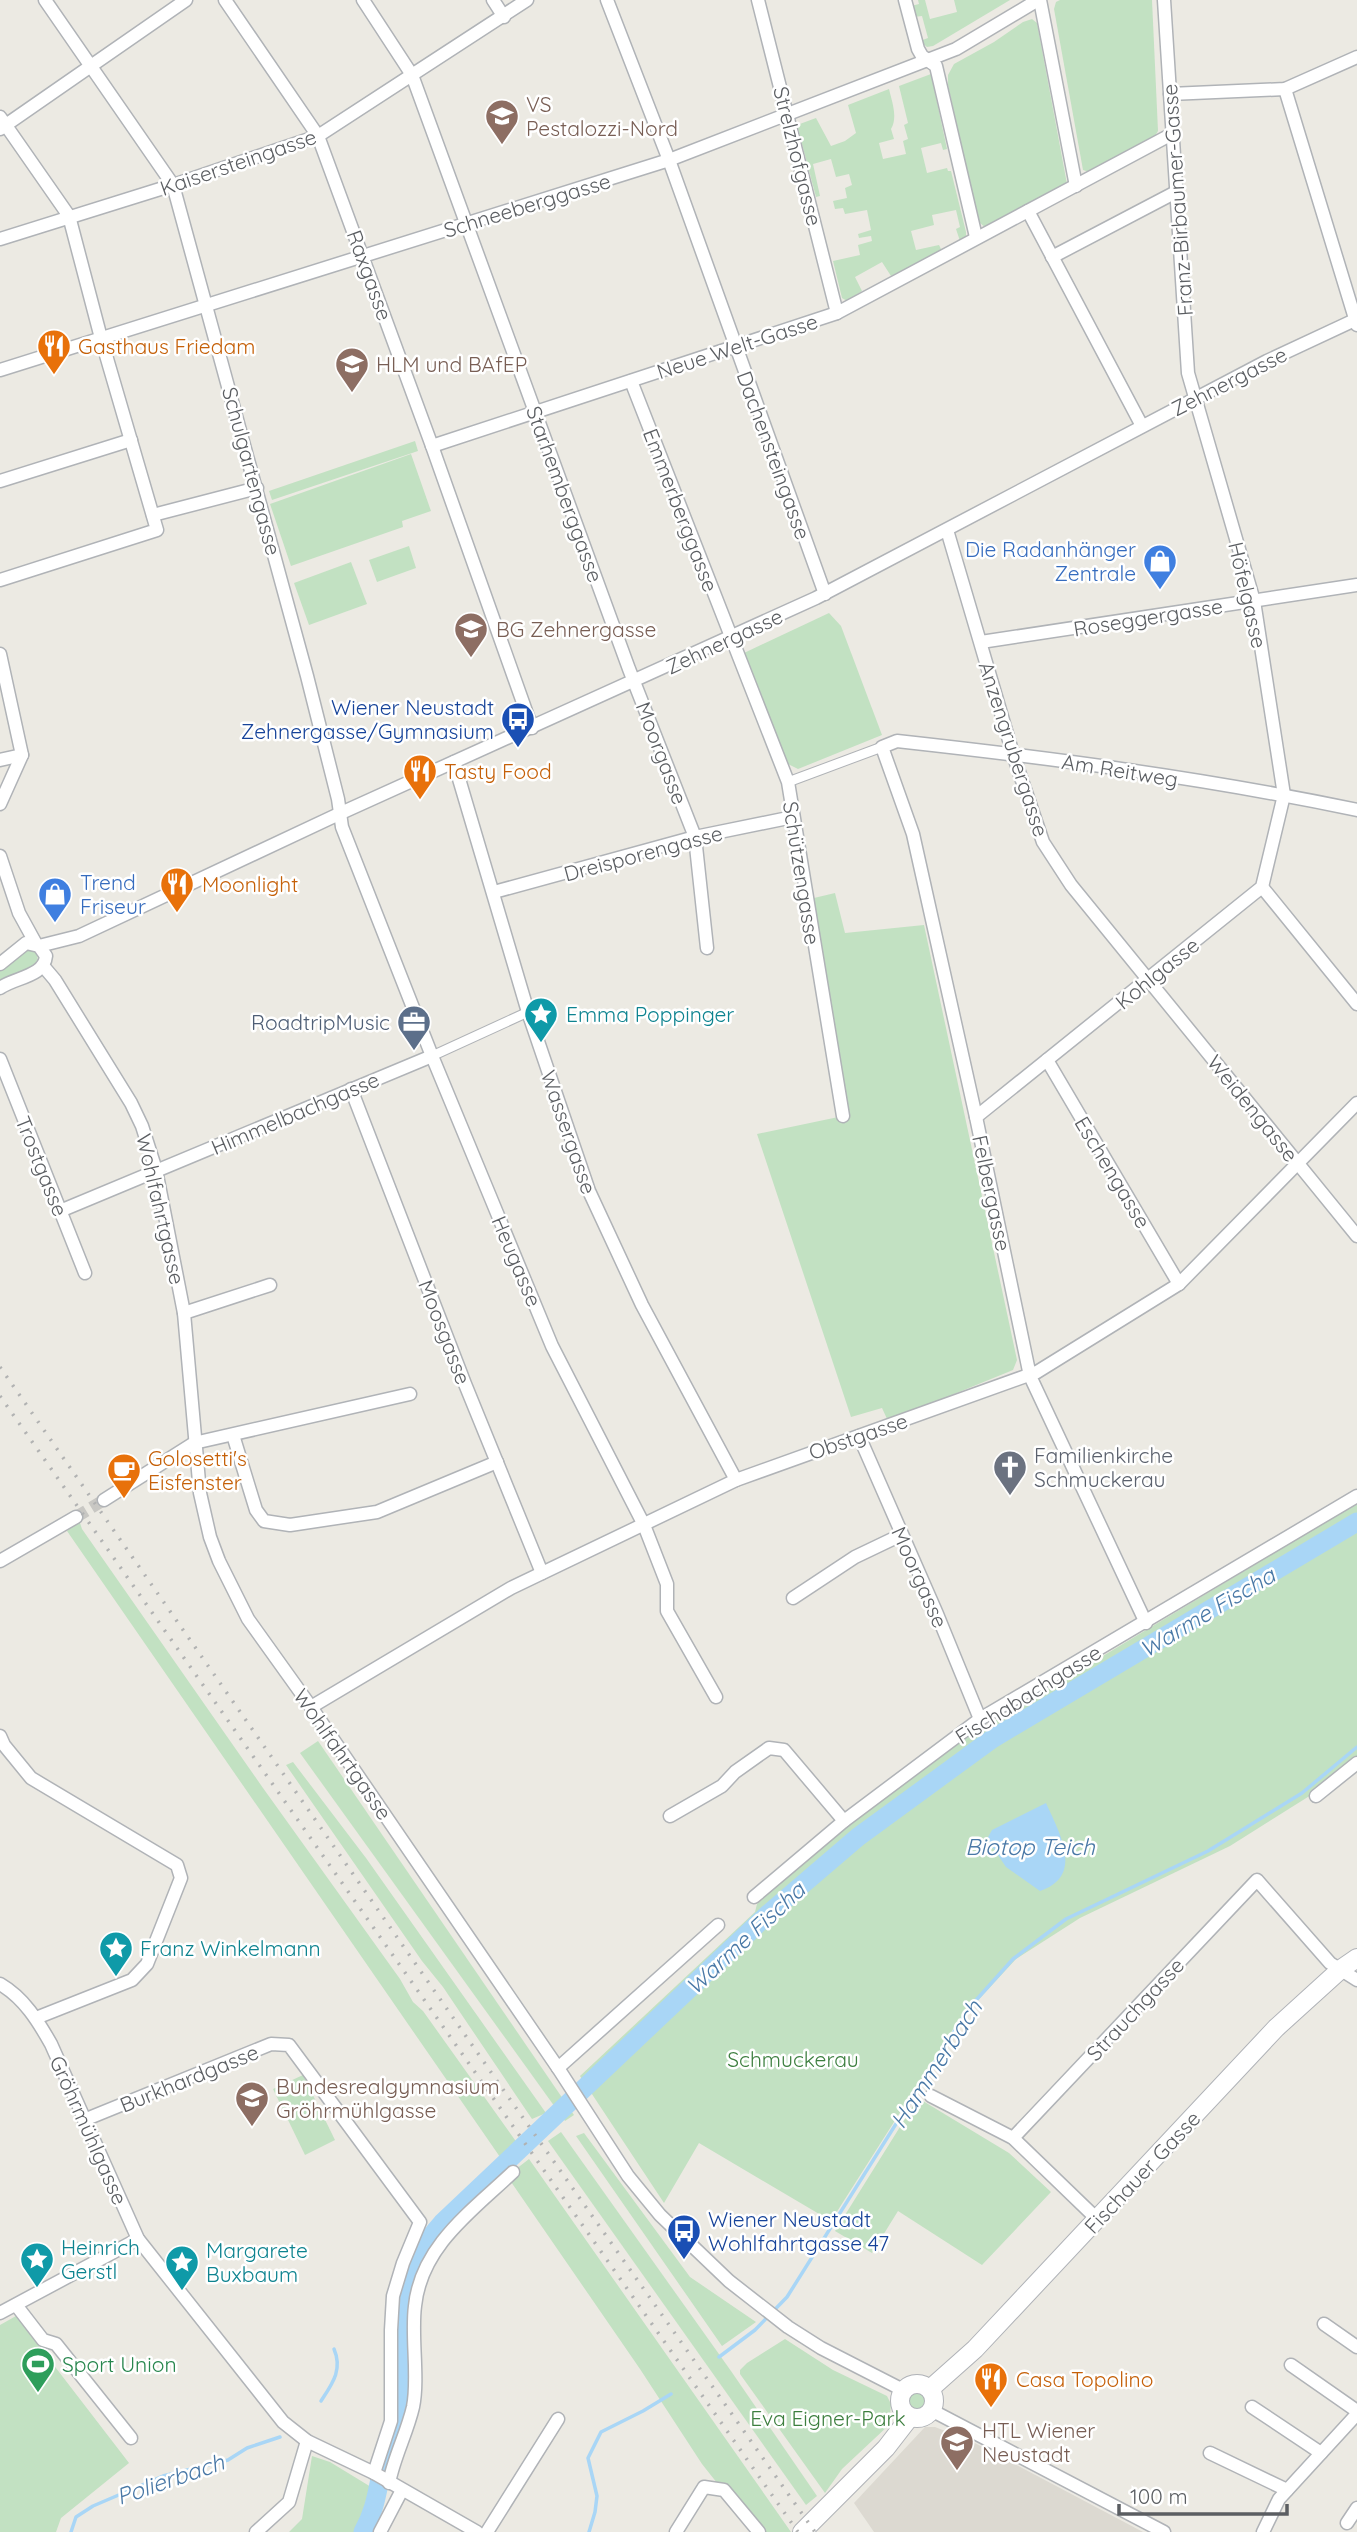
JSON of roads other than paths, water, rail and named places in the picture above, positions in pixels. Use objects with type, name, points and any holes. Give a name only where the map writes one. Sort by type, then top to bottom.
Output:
[{"type":"main road","name":"Fischauer Gasse","points":[[930,2389],[975,2349],[1276,2028],[1340,1969],[1357,1958]]},
{"type":"main road","points":[[916,2383],[930,2389],[934,2399],[931,2410],[923,2417],[910,2417],[901,2408],[900,2396],[903,2390],[916,2383]]},
{"type":"main road","points":[[802,2532],[886,2448],[910,2417]]},
{"type":"street","name":"Schulgartengasse","points":[[45,0],[173,185],[257,488],[341,813]]},
{"type":"street","points":[[0,580],[157,530],[101,338],[69,216],[2,124],[186,0]]},
{"type":"street","name":"Raxgasse","points":[[225,0],[318,136],[532,728]]},
{"type":"street","name":"Starhemberggasse","points":[[363,0],[412,75],[634,682]]},
{"type":"street","points":[[493,0],[504,17]]},
{"type":"street","name":"Kaisersteingasse","points":[[0,239],[318,136],[527,0]]},
{"type":"street","name":"Dachensteingasse","points":[[607,0],[669,160],[825,594]]},
{"type":"street","name":"Strelzhofgasse","points":[[758,0],[837,313]]},
{"type":"street","points":[[905,0],[918,48],[928,61],[936,66],[976,237]]},
{"type":"street","points":[[1039,0],[1076,186]]},
{"type":"street","name":"Schneeberggasse","points":[[0,370],[669,160],[928,61],[979,37],[1039,0]]},
{"type":"street","name":"Franz-Birbaumer-Gasse","points":[[1164,0],[1188,373],[1195,398]]},
{"type":"street","points":[[1170,94],[1285,89],[1357,57]]},
{"type":"street","points":[[1285,89],[1356,321]]},
{"type":"street","name":"Neue Welt-Gasse","points":[[432,446],[837,313],[1172,134]]},
{"type":"street","points":[[1052,257],[1176,192]]},
{"type":"street","points":[[1028,211],[1142,426]]},
{"type":"street","name":"Zehnergasse","points":[[32,945],[79,936],[341,813],[731,639],[825,594],[1267,360],[1356,321]]},
{"type":"street","name":"Emmerberggasse","points":[[631,381],[731,639]]},
{"type":"street","name":"Höfelgasse","points":[[1195,398],[1254,601],[1284,795]]},
{"type":"street","points":[[0,481],[131,440]]},
{"type":"street","points":[[153,515],[257,488]]},
{"type":"street","name":"Anzengrubergasse","points":[[947,530],[1013,754],[1043,842],[1072,885],[1149,980]]},
{"type":"street","name":"Roseggergasse","points":[[981,642],[1357,585]]},
{"type":"street","name":"Schützengasse","points":[[731,639],[788,782],[843,1116]]},
{"type":"street","points":[[0,654],[22,755],[0,804]]},
{"type":"street","name":"Moorgasse","points":[[634,682],[695,838],[707,948]]},
{"type":"street","name":"Am Reitweg","points":[[882,747],[897,741],[1013,754],[1284,795],[1357,810]]},
{"type":"street","points":[[788,782],[882,747]]},
{"type":"street","name":"Felbergasse","points":[[882,747],[913,834],[1030,1376],[1146,1623]]},
{"type":"street","points":[[0,760],[22,755]]},
{"type":"street","name":"Wassergasse","points":[[454,762],[528,1012],[589,1191],[642,1305],[736,1480]]},
{"type":"street","points":[[1284,795],[1262,887],[1357,1004]]},
{"type":"street","name":"Heugasse","points":[[341,813],[342,827],[432,1056],[552,1346],[644,1525],[667,1584],[667,1611],[716,1697]]},
{"type":"street","name":"Dreisporengasse","points":[[494,892],[695,838],[793,817]]},
{"type":"street","name":"Wohlfahrtgasse","points":[[0,856],[32,945],[45,952],[45,964],[131,1103],[142,1126],[156,1170],[184,1313],[200,1493],[210,1537],[219,1561],[248,1619],[312,1707],[569,2084],[628,2176],[660,2215],[695,2250],[773,2316],[821,2348],[903,2390]]},
{"type":"street","name":"Kohlgasse","points":[[976,1116],[1262,887]]},
{"type":"street","name":"Zehnergasse","points":[[0,988],[45,964],[79,936]]},
{"type":"street","points":[[0,964],[32,945]]},
{"type":"street","name":"Weidengasse","points":[[1149,980],[1357,1236]]},
{"type":"street","name":"Himmelbachgasse","points":[[60,1211],[432,1056],[528,1012]]},
{"type":"street","name":"Trostgasse","points":[[0,1059],[85,1273]]},
{"type":"street","name":"Eschengasse","points":[[1047,1060],[1179,1284]]},
{"type":"street","name":"Moosgasse","points":[[351,1089],[542,1573]]},
{"type":"street","name":"Obstgasse","points":[[312,1707],[511,1588],[736,1480],[1030,1376],[1179,1284],[1357,1103]]},
{"type":"street","points":[[184,1313],[270,1285]]},
{"type":"street","points":[[104,1500],[194,1443],[410,1394]]},
{"type":"street","points":[[233,1435],[256,1510],[264,1521],[290,1525],[377,1511],[497,1462]]},
{"type":"street","name":"Moorgasse","points":[[859,1436],[980,1719]]},
{"type":"street","name":"Fischabachgasse","points":[[754,1897],[844,1821],[980,1719],[1357,1496]]},
{"type":"street","points":[[0,1561],[76,1517]]},
{"type":"street","points":[[793,1598],[855,1557],[901,1535]]},
{"type":"street","points":[[0,1737],[31,1777],[177,1865],[181,1878],[147,1964],[132,1980],[36,2018]]},
{"type":"street","points":[[670,1816],[722,1786],[735,1772],[769,1748],[784,1750],[844,1821]]},
{"type":"street","points":[[1316,1796],[1357,1763]]},
{"type":"street","name":"Strauchgasse","points":[[1013,2138],[1257,1880],[1330,1963],[1340,1969]]},
{"type":"street","points":[[558,2068],[718,1925]]},
{"type":"street","points":[[1340,1969],[1357,1980]]},
{"type":"street","name":"Gröhrmühlgasse","points":[[0,1984],[16,1996],[36,2018],[51,2044],[138,2239],[283,2422],[307,2441],[374,2473],[477,2532]]},
{"type":"street","name":"Burkhardgasse","points":[[84,2120],[271,2044],[289,2045],[420,2222],[393,2296],[391,2421],[374,2473]]},
{"type":"street","points":[[931,2096],[1013,2138],[1097,2219]]},
{"type":"street","points":[[389,2483],[413,2406],[415,2306],[419,2280],[445,2236],[513,2172]]},
{"type":"street","points":[[0,2314],[138,2239]]},
{"type":"street","points":[[16,2305],[43,2340],[57,2344],[131,2438]]},
{"type":"street","points":[[1324,2324],[1357,2347]]},
{"type":"street","points":[[1263,2532],[1279,2500],[1357,2412],[1291,2365]]},
{"type":"street","points":[[1252,2407],[1321,2453]]},
{"type":"street","points":[[931,2410],[1164,2532]]},
{"type":"street","points":[[486,2532],[558,2419]]},
{"type":"street","points":[[256,2532],[289,2502],[307,2441]]},
{"type":"street","points":[[1210,2453],[1287,2490]]},
{"type":"street","points":[[676,2532],[704,2487],[724,2490],[759,2532]]},
{"type":"street","points":[[380,2532],[402,2490]]},
{"type":"street","points":[[1347,2523],[1357,2508]]},
{"type":"water","name":"Biotop Teich","points":[[1046,1803],[1062,1840],[1065,1864],[1062,1875],[1054,1884],[1040,1891],[1006,1867],[987,1839],[992,1830]]},
{"type":"waterway","name":"Warme Fischa","points":[[363,2532],[374,2506],[401,2403],[403,2304],[407,2284],[425,2244],[442,2223],[768,1914],[858,1837],[992,1739],[1357,1522]]},
{"type":"waterway","name":"Hammerbach","points":[[719,2357],[755,2330],[787,2297],[969,2008],[1013,1959],[1066,1919],[1208,1851],[1302,1793],[1357,1747]]},
{"type":"waterway","name":"Polierbach","points":[[321,2401],[337,2370],[334,2349]]},
{"type":"waterway","name":"Hammerbach","points":[[589,2532],[597,2496],[588,2458],[601,2432],[671,2394]]},
{"type":"waterway","name":"Polierbach","points":[[71,2532],[76,2517],[93,2506],[163,2476],[228,2460],[247,2448],[280,2437]]},
{"type":"tunnel","points":[[76,1517],[104,1500]]},
{"type":"railway","points":[[0,1367],[815,2532]]},
{"type":"railway","points":[[0,1396],[798,2532]]},
{"type":"place","name":"VS Pestalozzi-Nord","points":[[502,146]]},
{"type":"place","name":"Gasthaus Friedam","points":[[54,376]]},
{"type":"place","name":"HLM und BAfEP","points":[[352,394]]},
{"type":"place","name":"Die Radanhänger Zentrale","points":[[1160,591]]},
{"type":"place","name":"BG Zehnergasse","points":[[471,659]]},
{"type":"place","name":"Wiener Neustadt Zehnergasse/Gymnasium","points":[[518,749]]},
{"type":"place","name":"Tasty Food","points":[[420,801]]},
{"type":"place","name":"Moonlight","points":[[177,914]]},
{"type":"place","name":"Trend Friseur","points":[[55,924]]},
{"type":"place","name":"Emma Poppinger","points":[[541,1044]]},
{"type":"place","name":"RoadtripMusic","points":[[414,1052]]},
{"type":"place","name":"Familienkirche Schmuckerau","points":[[1010,1497]]},
{"type":"place","name":"Golosetti's Eisfenster","points":[[124,1500]]},
{"type":"place","name":"Franz Winkelmann","points":[[116,1978]]},
{"type":"place","name":"Bundesrealgymnasium Gröhrmühlgasse","points":[[252,2128]]},
{"type":"place","name":"Wiener Neustadt Wohlfahrtgasse 47","points":[[684,2261]]},
{"type":"place","name":"Heinrich Gerstl","points":[[37,2289]]},
{"type":"place","name":"Margarete Buxbaum","points":[[182,2292]]},
{"type":"place","name":"Sport Union","points":[[38,2394]]},
{"type":"place","name":"Casa Topolino","points":[[991,2409]]},
{"type":"place","name":"HTL Wiener Neustadt","points":[[957,2472]]},
{"type":"park label","name":"Schmuckerau","points":[[793,2059]]},
{"type":"park label","name":"Eva Eigner-Park","points":[[828,2418]]}]
